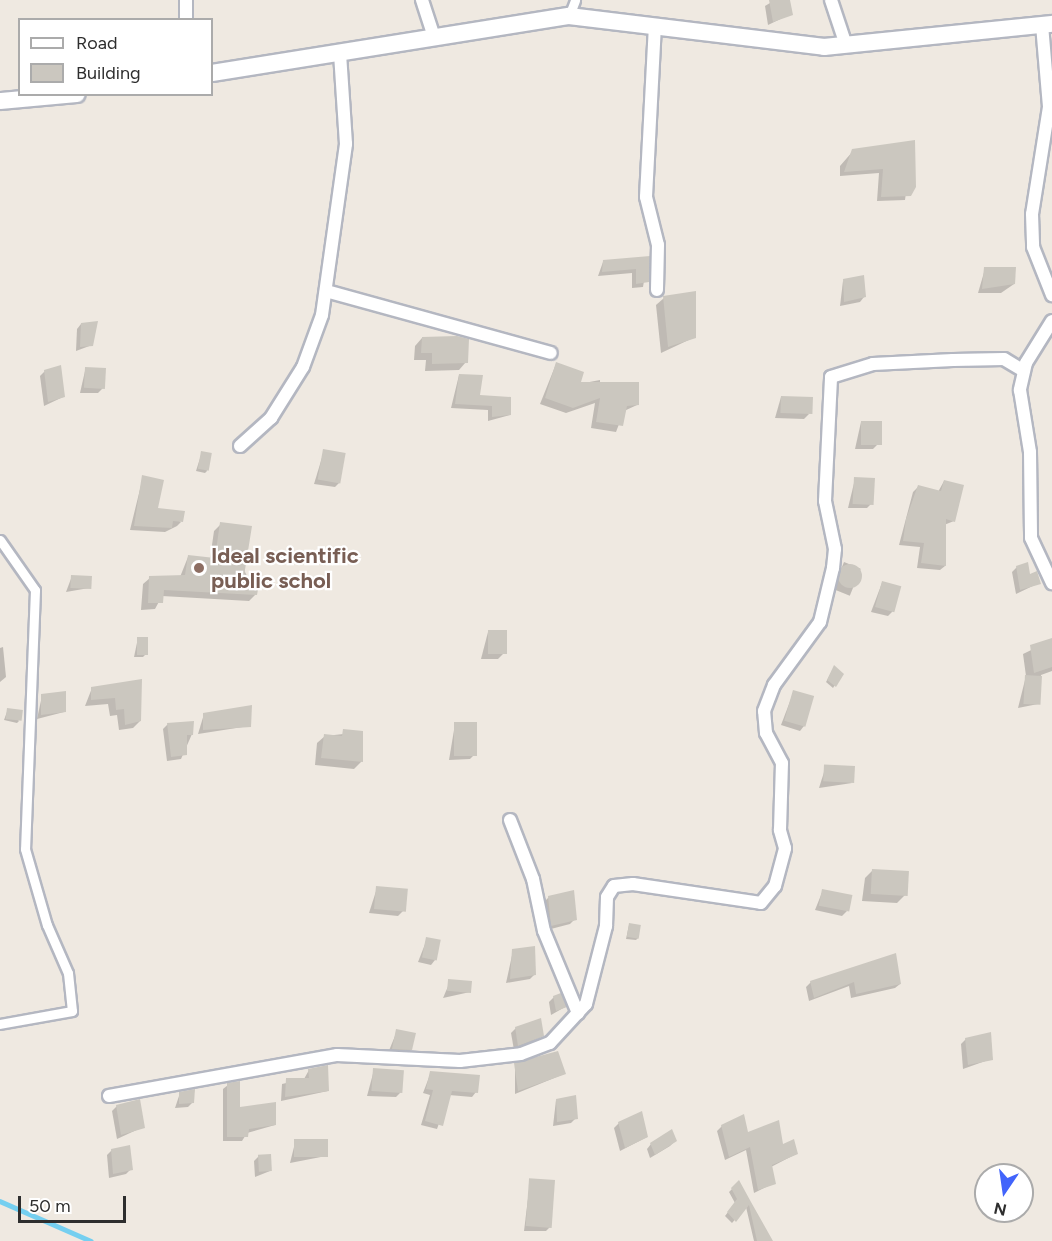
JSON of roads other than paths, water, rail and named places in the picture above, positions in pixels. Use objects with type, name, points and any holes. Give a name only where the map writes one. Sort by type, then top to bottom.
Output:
[{"type":"main road","points":[[213,73],[569,16],[824,47],[1047,24]]},
{"type":"main road","points":[[0,101],[55,96]]},
{"type":"street","points":[[186,0],[186,18]]},
{"type":"street","points":[[422,0],[434,38]]},
{"type":"street","points":[[569,16],[575,0]]},
{"type":"street","points":[[831,0],[846,45]]},
{"type":"street","points":[[1047,24],[1049,107],[1032,213],[1033,248],[1052,295]]},
{"type":"street","points":[[655,25],[646,197],[658,245],[657,290]]},
{"type":"street","points":[[240,446],[271,418],[303,368],[326,291],[346,144],[340,53]]},
{"type":"street","points":[[326,291],[551,353]]},
{"type":"street","points":[[1052,321],[1024,371],[1020,390],[1030,452],[1031,538],[1052,583]]},
{"type":"street","points":[[109,1096],[337,1055],[460,1061],[521,1054],[550,1043],[589,999],[593,965],[606,926],[607,897],[614,886],[641,885],[756,906],[772,891],[784,865],[782,763],[763,721],[774,685],[820,622],[836,549],[825,501],[831,377],[873,364],[961,360],[1004,359],[1024,371]]},
{"type":"street","points":[[0,540],[35,590],[30,659],[34,737],[24,788],[25,849],[47,925],[68,973],[72,1011],[0,1024]]},
{"type":"street","points":[[510,820],[533,879],[544,931],[578,1013]]},
{"type":"waterway","points":[[0,1201],[91,1241]]},
{"type":"place","name":"Ideal scientific public schol","points":[[199,568]]}]
